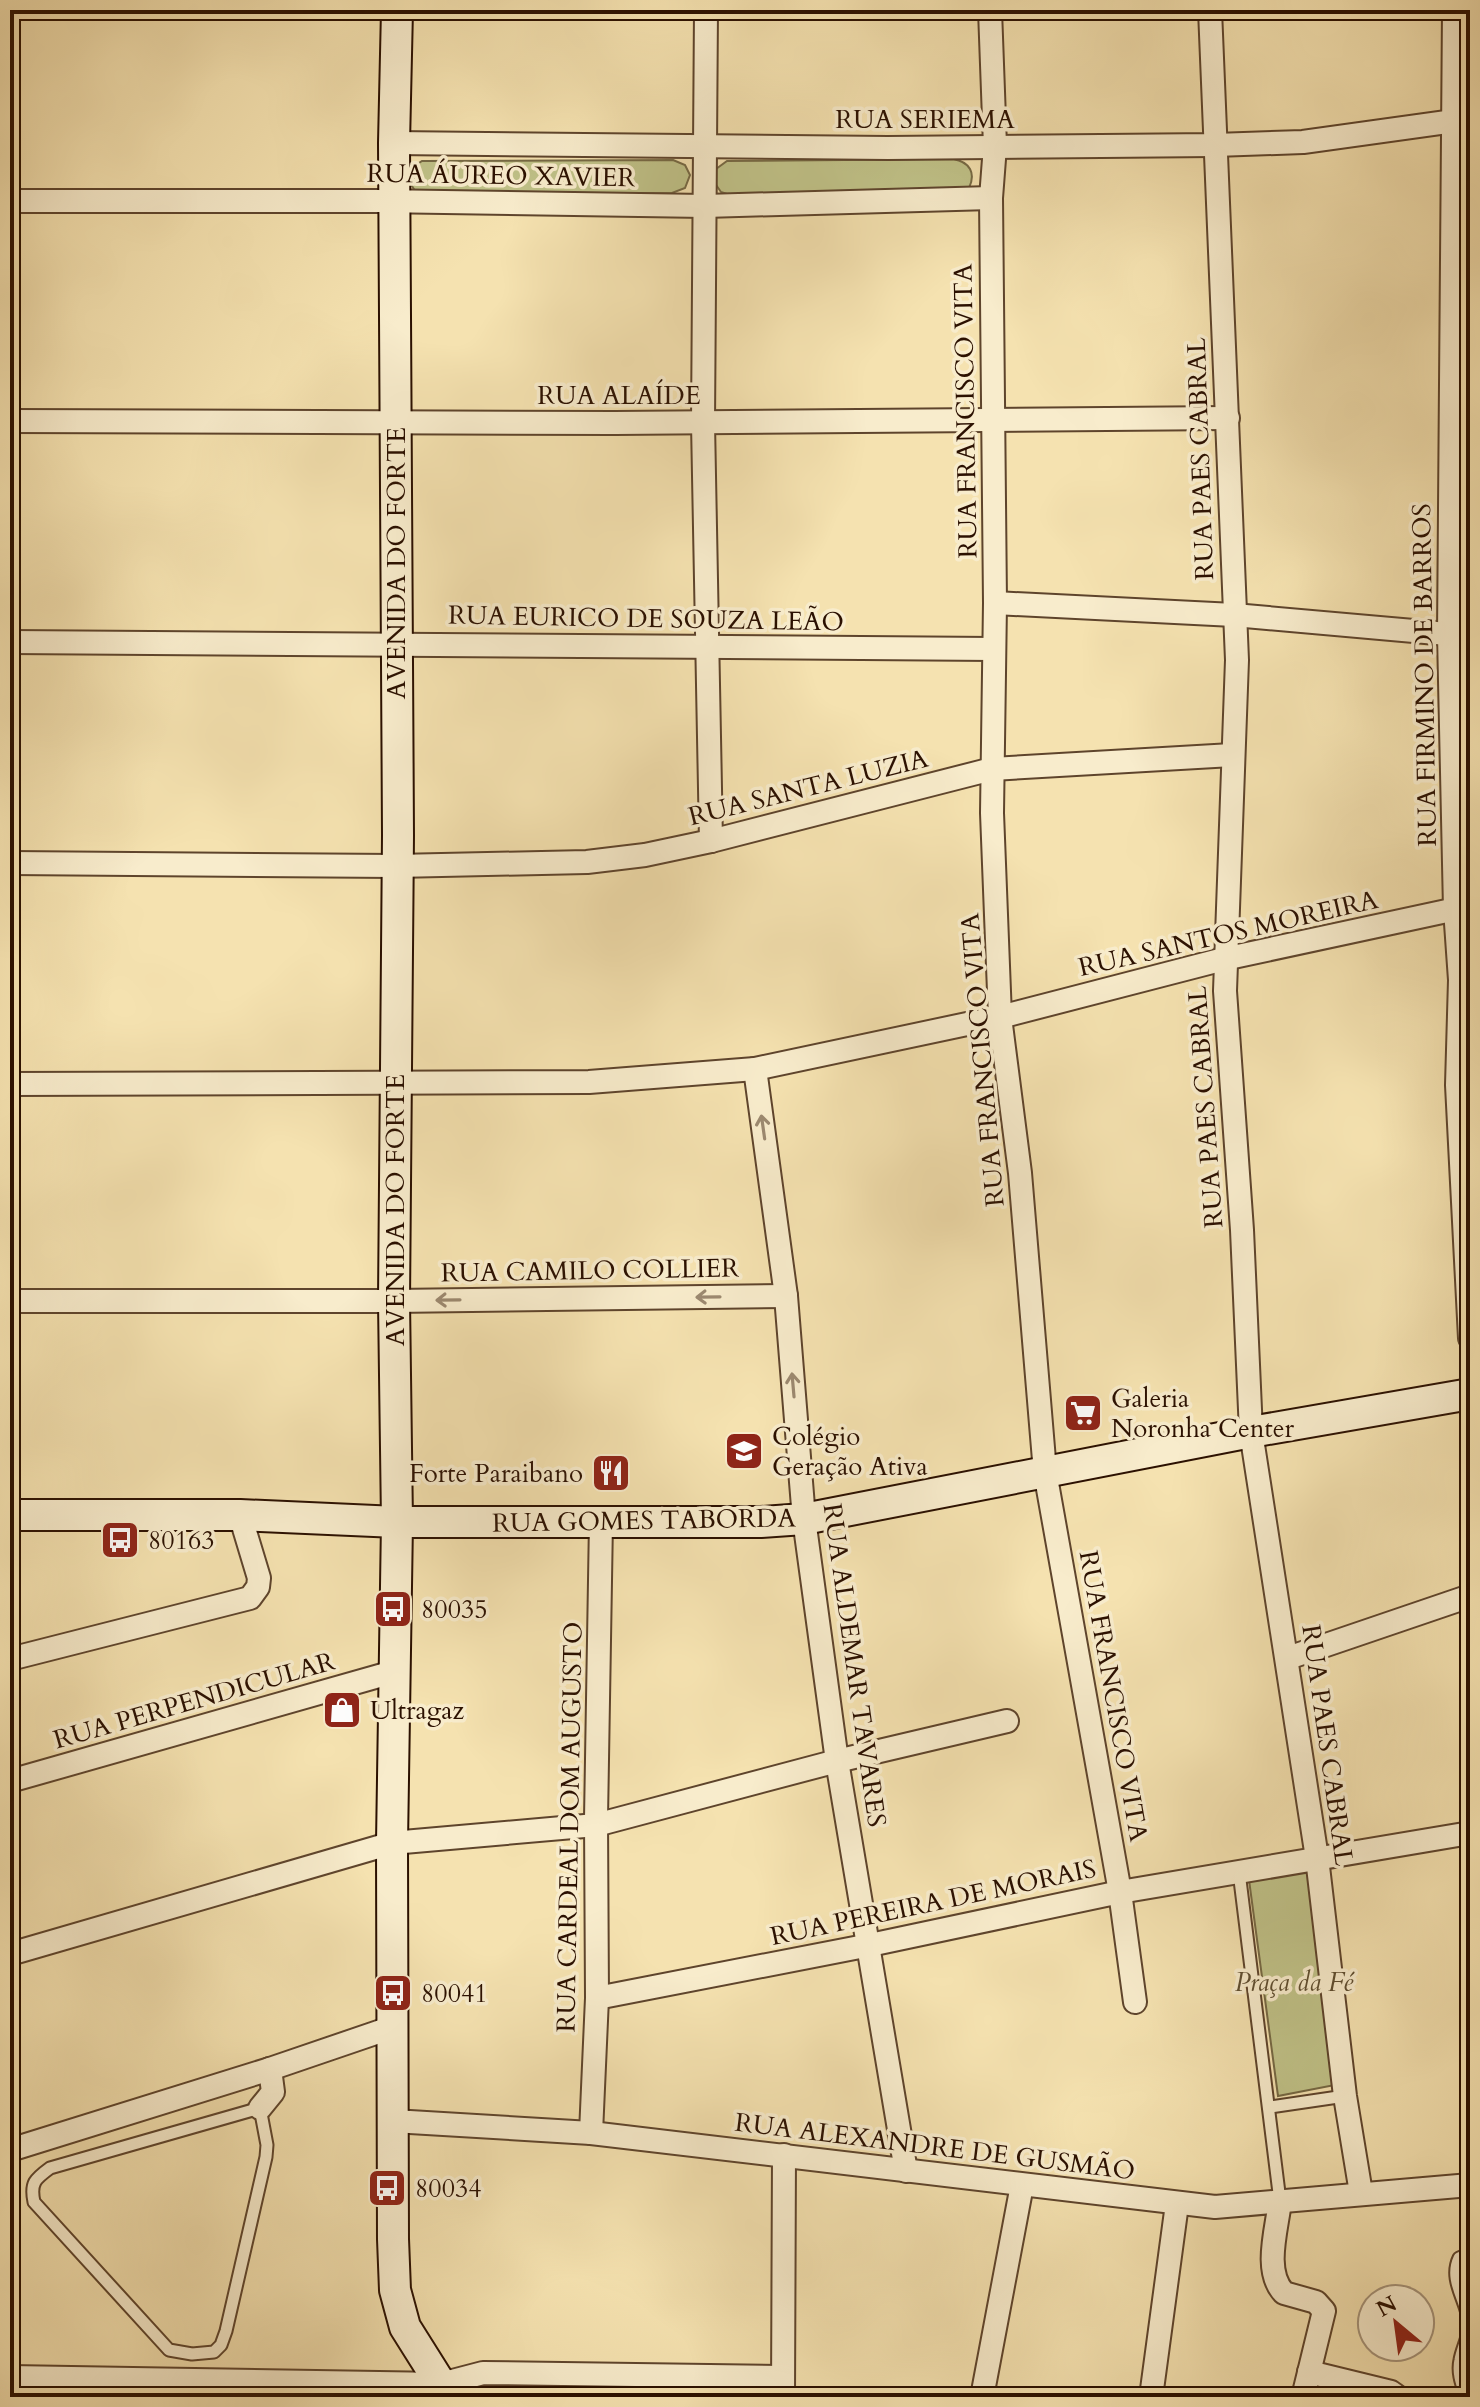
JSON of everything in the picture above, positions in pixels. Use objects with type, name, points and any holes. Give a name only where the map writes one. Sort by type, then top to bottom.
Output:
[{"type":"street","name":"AVENIDA DO FORTE","points":[[397,10],[394,143],[397,643],[394,1301],[390,1522],[395,2290],[405,2327],[445,2390]]},
{"type":"street","points":[[706,10],[703,423],[711,841]]},
{"type":"street","name":"RUA FRANCISCO VITA","points":[[990,10],[995,146],[991,198],[995,603],[992,769],[1000,1017],[1020,1173],[1045,1472],[1120,1892],[1135,2002]]},
{"type":"street","name":"RUA PAES CABRAL","points":[[1210,10],[1237,660],[1224,959],[1251,1432],[1317,1858],[1345,2096],[1361,2193]]},
{"type":"street","name":"RUA FIRMINO DE BARROS","points":[[1454,10],[1454,121],[1461,279],[1463,907],[1460,980],[1470,1338]]},
{"type":"street","name":"RUA SERIEMA","points":[[394,143],[1215,145],[1303,142],[1454,121]]},
{"type":"street","name":"RUA ÁUREO XAVIER","points":[[10,201],[705,206],[991,198]]},
{"type":"street","name":"RUA ALAÍDE","points":[[10,421],[703,423],[1228,418]]},
{"type":"street","points":[[995,603],[1234,615],[1460,636]]},
{"type":"street","name":"RUA EURICO DE SOUZA LEÃO","points":[[10,642],[994,649]]},
{"type":"street","name":"RUA SANTA LUZIA","points":[[10,863],[396,866],[587,862],[645,855],[711,841],[992,769],[1232,755]]},
{"type":"street","name":"RUA SANTOS MOREIRA","points":[[10,1084],[589,1082],[755,1069],[1000,1017],[1224,959],[1463,907]]},
{"type":"street","name":"RUA ALDEMAR TAVARES","points":[[755,1069],[786,1296],[804,1519],[837,1761],[906,2171]]},
{"type":"street","name":"RUA CAMILO COLLIER","points":[[10,1301],[394,1301],[786,1296]]},
{"type":"street","name":"RUA GOMES TABORDA","points":[[10,1515],[240,1515],[390,1522],[761,1522],[804,1519],[1251,1432],[1470,1394]]},
{"type":"street","points":[[10,1659],[250,1598],[258,1587],[259,1578],[240,1515]]},
{"type":"street","name":"RUA CARDEAL DOM AUGUSTO","points":[[591,2133],[597,1998],[596,1825],[601,1521]]},
{"type":"street","points":[[1288,1658],[1470,1596]]},
{"type":"street","name":"RUA PERPENDICULAR","points":[[10,1781],[393,1672]]},
{"type":"street","points":[[10,1954],[392,1843],[596,1825],[837,1761],[1007,1721]]},
{"type":"street","name":"RUA PEREIRA DE MORAIS","points":[[597,1998],[1120,1892],[1470,1833]]},
{"type":"street","points":[[10,2150],[393,2027]]},
{"type":"street","points":[[260,2108],[273,2092],[270,2069]]},
{"type":"street","name":"RUA ALEXANDRE DE GUSMÃO","points":[[393,2121],[591,2133],[1215,2207],[1470,2185]]},
{"type":"street","points":[[10,2377],[445,2390],[483,2373],[782,2387],[784,2155]]},
{"type":"street","points":[[982,2397],[1022,2185]]},
{"type":"street","points":[[1280,2201],[1272,2267],[1275,2279],[1284,2293],[1316,2302],[1324,2311],[1303,2397]]},
{"type":"street","points":[[1151,2397],[1177,2204]]},
{"type":"street","points":[[1309,2372],[1391,2392],[1398,2397]]},
{"type":"lane","points":[[1239,1872],[1280,2201]]},
{"type":"lane","points":[[1270,2107],[1345,2096]]},
{"type":"lane","points":[[260,2108],[267,2145],[266,2157],[221,2345],[214,2352],[192,2354],[169,2350],[34,2202],[31,2189],[34,2180],[50,2168],[260,2108]]},
{"type":"lane","points":[[1466,2397],[1459,2362],[1468,2334],[1468,2319],[1455,2267],[1459,2258],[1470,2253]]},
{"type":"green space","points":[[953,159],[970,169],[972,178],[969,188],[730,195],[721,192],[714,182],[716,169],[727,161]]},
{"type":"green space","points":[[673,160],[685,165],[690,175],[685,188],[672,193],[428,195],[415,191],[409,181],[413,167],[422,161]]},
{"type":"green space","name":"Praça da Fé","points":[[1311,1869],[1340,2084],[1278,2096],[1249,1880]]},
{"type":"green space","points":[[10,2389],[26,2389],[383,2397],[10,2397]]},
{"type":"place","name":"Galeria Noronha Center","points":[[1083,1413]]},
{"type":"place","name":"Colégio Geração Ativa","points":[[744,1451]]},
{"type":"place","name":"Forte Paraibano","points":[[611,1473]]},
{"type":"place","name":"80163","points":[[120,1540]]},
{"type":"place","name":"80035","points":[[393,1609]]},
{"type":"place","name":"Ultragaz","points":[[342,1710]]},
{"type":"place","name":"80041","points":[[393,1993]]},
{"type":"place","name":"80034","points":[[387,2188]]}]
